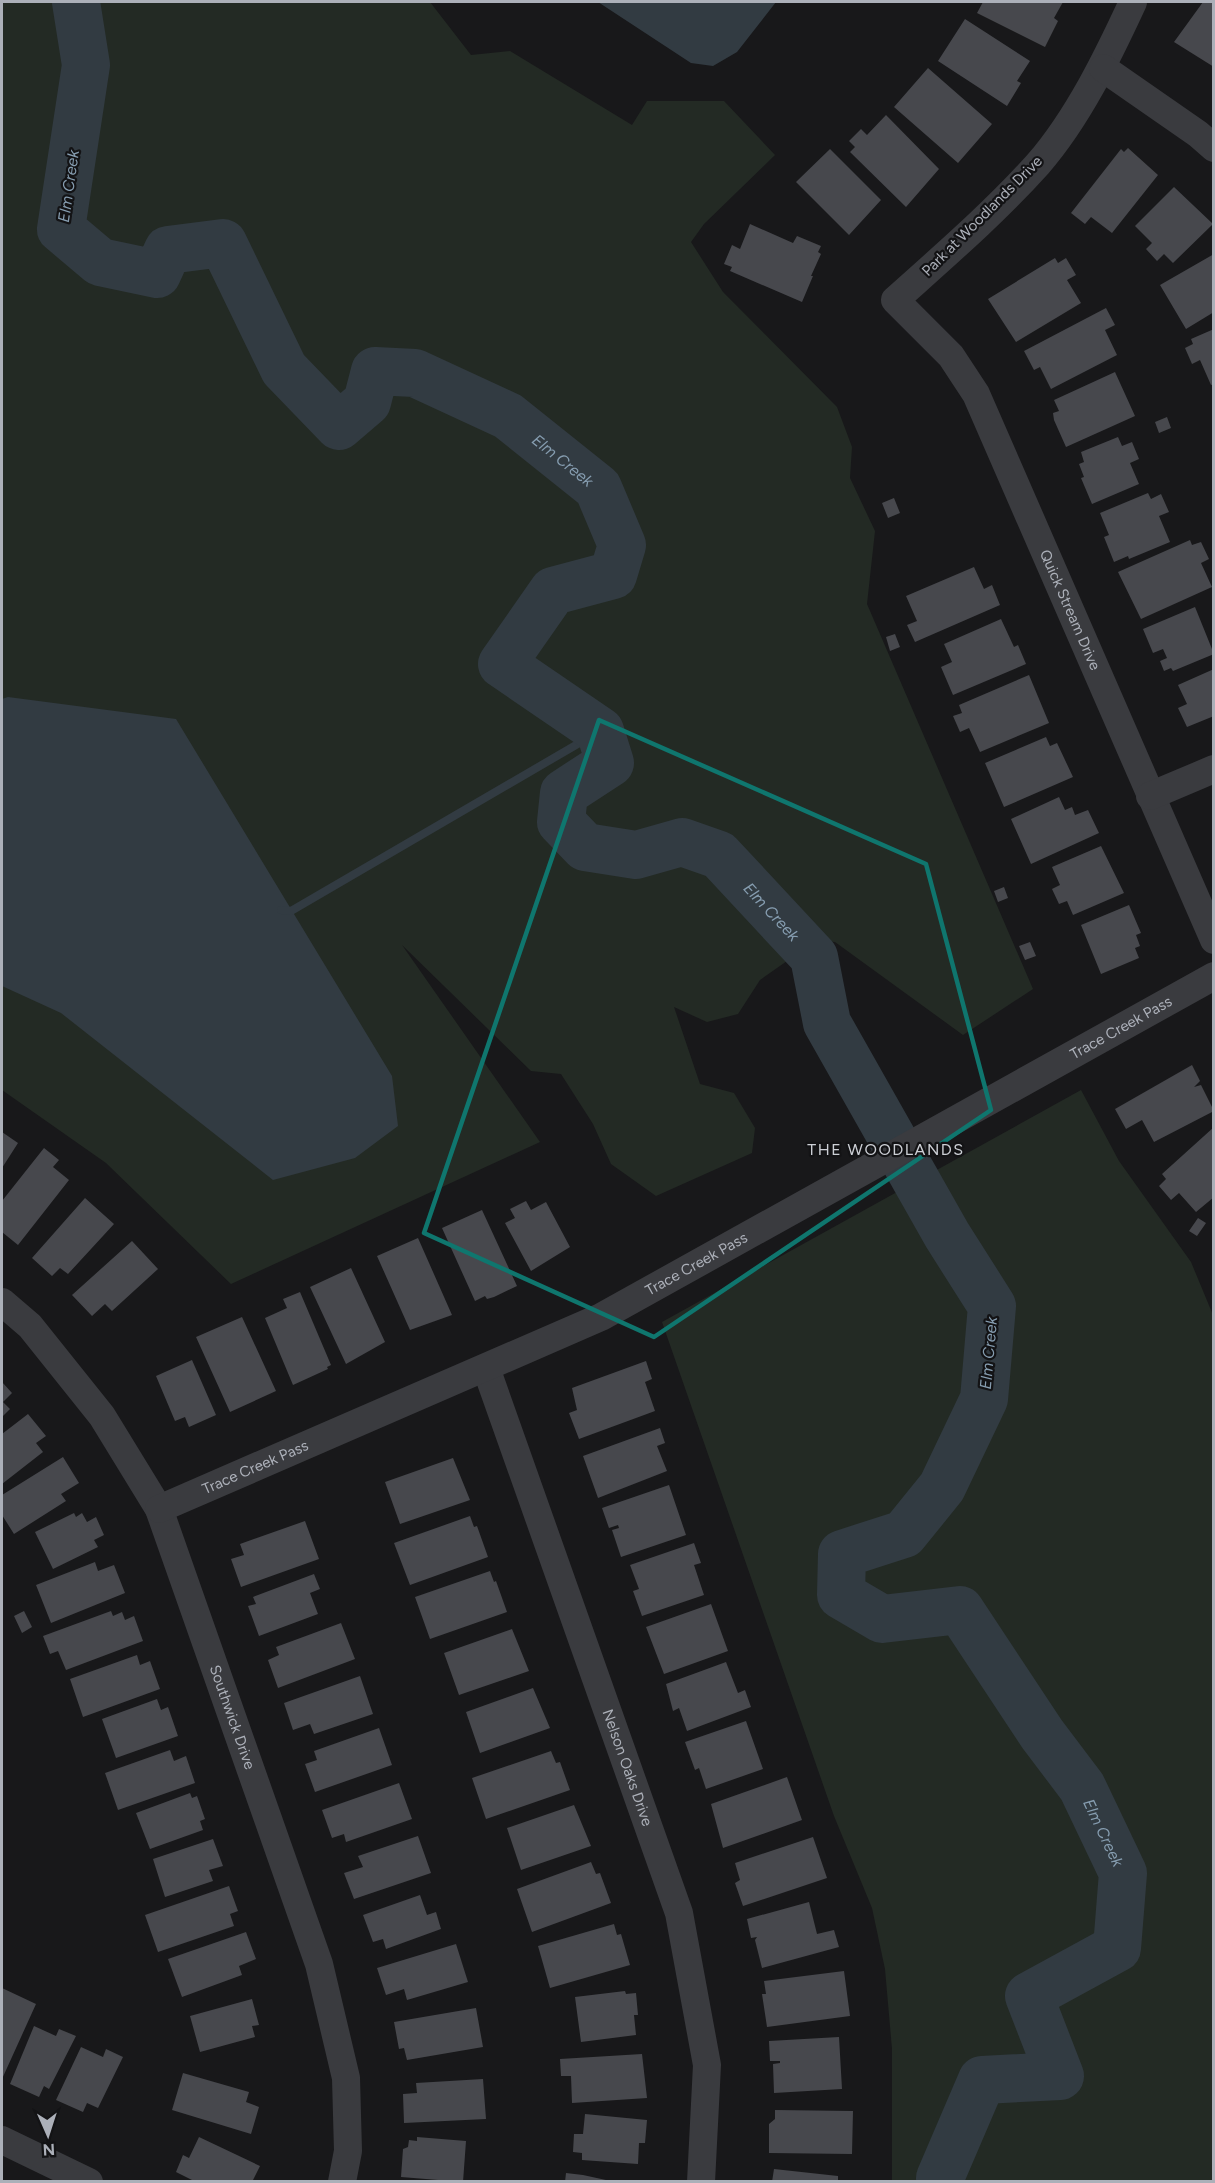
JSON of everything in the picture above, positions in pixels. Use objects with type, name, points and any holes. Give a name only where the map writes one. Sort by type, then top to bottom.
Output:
[{"type":"street","name":"Park at Woodlands Drive","points":[[895,300],[970,232],[1039,162],[1103,69],[1133,2]]},
{"type":"street","points":[[1103,69],[1214,148]]},
{"type":"street","name":"Quick Stream Drive","points":[[895,300],[951,356],[976,394],[1214,940]]},
{"type":"street","points":[[1150,796],[1214,769]]},
{"type":"street","name":"Trace Creek Pass","points":[[159,1509],[601,1317],[1214,976]]},
{"type":"street","name":"Southwick Drive","points":[[2,1302],[30,1326],[102,1416],[159,1509],[319,1964],[346,2078],[348,2151],[342,2181]]},
{"type":"street","name":"Nelson Oaks Drive","points":[[486,1368],[679,1913],[707,2065],[701,2181]]},
{"type":"street","points":[[2,2140],[89,2181]]},
{"type":"highlighted area","points":[[599,720],[926,864],[991,1110],[654,1337],[424,1233]]},
{"type":"shaded area","points":[[2,2],[430,2],[471,55],[510,51],[632,125],[647,101],[724,101],[775,155],[704,224],[691,242],[723,292],[837,407],[852,447],[850,478],[875,531],[867,604],[1033,989],[963,1035],[835,942],[817,940],[760,980],[738,1014],[707,1022],[674,1007],[700,1084],[734,1093],[755,1128],[752,1153],[656,1196],[611,1164],[593,1124],[561,1074],[531,1071],[402,945],[540,1142],[231,1284],[106,1163],[2,1090]]},
{"type":"shaded area","points":[[598,2],[776,2],[737,52],[713,66],[691,63]]},
{"type":"shaded area","points":[[8,697],[176,719],[392,1076],[398,1126],[355,1158],[273,1180],[61,1013],[2,986],[2,699]]},
{"type":"shaded area","points":[[1081,1090],[1119,1161],[1191,1262],[1213,1315],[1213,2181],[892,2181],[892,2049],[885,1969],[872,1908],[834,1816],[662,1322]]},
{"type":"building","points":[[983,2],[1063,2],[1054,18],[1058,21],[1045,47],[977,13]]},
{"type":"building","points":[[1203,2],[1214,2],[1214,67],[1174,42]]},
{"type":"building","points":[[965,19],[1030,61],[1017,81],[1021,83],[1007,106],[938,61]]},
{"type":"building","points":[[928,68],[992,124],[958,163],[894,107]]},
{"type":"building","points":[[886,115],[939,169],[906,207],[850,152],[855,147],[849,141],[861,129],[867,135]]},
{"type":"building","points":[[1128,148],[1158,175],[1112,233],[1091,217],[1085,224],[1071,213],[1121,149],[1124,152]]},
{"type":"building","points":[[830,149],[881,200],[849,235],[796,182]]},
{"type":"building","points":[[1174,187],[1213,224],[1173,263],[1164,254],[1157,261],[1146,249],[1152,243],[1135,226]]},
{"type":"building","points":[[750,224],[793,243],[797,236],[821,246],[818,252],[821,254],[802,302],[730,271],[732,267],[724,264],[732,245],[740,249]]},
{"type":"building","points":[[1214,254],[1214,312],[1186,329],[1160,285]]},
{"type":"building","points":[[1055,258],[1058,263],[1066,258],[1076,275],[1067,280],[1081,303],[1016,342],[988,299]]},
{"type":"building","points":[[1106,308],[1115,325],[1105,330],[1117,355],[1051,389],[1040,367],[1034,370],[1024,351]]},
{"type":"building","points":[[1214,329],[1214,384],[1211,385],[1200,360],[1192,364],[1185,348],[1193,344],[1191,339]]},
{"type":"building","points":[[1115,372],[1135,416],[1066,447],[1054,420],[1053,413],[1059,411],[1054,400]]},
{"type":"building","points":[[1167,417],[1171,428],[1159,433],[1155,422]]},
{"type":"building","points":[[1118,437],[1122,446],[1132,442],[1139,459],[1130,463],[1139,484],[1092,504],[1081,478],[1084,477],[1079,464],[1084,462],[1081,452]]},
{"type":"building","points":[[1148,493],[1151,499],[1161,494],[1169,512],[1159,516],[1170,542],[1129,559],[1128,556],[1114,562],[1104,537],[1109,535],[1100,513]]},
{"type":"building","points":[[894,498],[900,513],[888,518],[882,503]]},
{"type":"building","points":[[1190,540],[1192,545],[1201,542],[1209,559],[1201,563],[1212,587],[1141,619],[1118,572]]},
{"type":"building","points":[[974,567],[984,589],[992,585],[1000,605],[915,642],[907,625],[917,621],[906,596]]},
{"type":"building","points":[[1195,607],[1214,654],[1173,671],[1171,668],[1164,671],[1160,661],[1167,658],[1163,649],[1153,653],[1143,629]]},
{"type":"building","points":[[1001,619],[1014,647],[1018,645],[1026,664],[953,695],[941,667],[952,662],[944,644]]},
{"type":"building","points":[[895,634],[900,647],[890,651],[886,637]]},
{"type":"building","points":[[1214,669],[1214,716],[1187,727],[1178,708],[1187,704],[1178,685]]},
{"type":"building","points":[[1029,675],[1049,723],[980,752],[969,728],[960,732],[953,716],[962,713],[959,705]]},
{"type":"building","points":[[1046,737],[1050,746],[1057,743],[1073,777],[1004,807],[985,763]]},
{"type":"building","points":[[1059,797],[1065,810],[1072,807],[1075,815],[1088,810],[1099,833],[1031,864],[1011,819]]},
{"type":"building","points":[[1101,846],[1124,893],[1073,915],[1067,901],[1059,904],[1052,889],[1060,885],[1052,867]]},
{"type":"building","points":[[1004,887],[1008,898],[998,902],[994,891]]},
{"type":"building","points":[[1129,905],[1141,933],[1136,935],[1140,946],[1135,948],[1139,958],[1101,974],[1081,925]]},
{"type":"building","points":[[1030,942],[1036,956],[1025,960],[1019,946]]},
{"type":"building","points":[[1192,1065],[1200,1081],[1194,1087],[1201,1085],[1214,1111],[1154,1142],[1142,1120],[1126,1129],[1115,1109]]},
{"type":"building","points":[[1214,1127],[1214,1197],[1196,1212],[1179,1193],[1171,1200],[1159,1186],[1166,1179],[1162,1174]]},
{"type":"building","points":[[2,1132],[18,1143],[2,1168]]},
{"type":"building","points":[[44,1148],[59,1160],[53,1167],[69,1180],[18,1245],[2,1232],[2,1201]]},
{"type":"building","points":[[85,1198],[114,1224],[68,1274],[60,1268],[52,1276],[32,1258]]},
{"type":"building","points":[[526,1201],[531,1210],[546,1202],[570,1247],[531,1271],[505,1223],[515,1218],[510,1209]]},
{"type":"building","points":[[482,1210],[517,1286],[494,1297],[487,1299],[485,1296],[475,1301],[442,1228]]},
{"type":"building","points":[[1198,1218],[1206,1223],[1197,1236],[1189,1231]]},
{"type":"building","points":[[418,1238],[452,1315],[410,1330],[377,1256]]},
{"type":"building","points":[[132,1241],[158,1269],[112,1311],[105,1304],[92,1316],[72,1295]]},
{"type":"building","points":[[351,1268],[385,1342],[346,1364],[310,1287]]},
{"type":"building","points":[[300,1292],[331,1365],[327,1367],[328,1369],[293,1385],[265,1318],[287,1308],[283,1299]]},
{"type":"building","points":[[242,1317],[276,1391],[230,1412],[196,1337]]},
{"type":"building","points":[[192,1360],[216,1415],[189,1427],[185,1417],[175,1421],[156,1376]]},
{"type":"building","points":[[646,1361],[652,1379],[645,1382],[655,1411],[579,1439],[569,1413],[577,1410],[572,1388]]},
{"type":"building","points":[[2,1382],[12,1393],[3,1402],[10,1409],[2,1417]]},
{"type":"building","points":[[28,1414],[46,1436],[36,1443],[43,1452],[2,1484],[2,1434]]},
{"type":"building","points":[[660,1428],[665,1443],[657,1446],[667,1471],[598,1498],[583,1456]]},
{"type":"building","points":[[63,1457],[79,1483],[61,1494],[66,1501],[14,1534],[2,1515],[2,1495]]},
{"type":"building","points":[[453,1458],[470,1500],[400,1524],[385,1482]]},
{"type":"building","points":[[669,1485],[686,1535],[621,1557],[612,1530],[619,1528],[618,1525],[609,1528],[602,1508]]},
{"type":"building","points":[[74,1513],[76,1517],[82,1513],[87,1522],[96,1517],[104,1535],[94,1540],[98,1547],[53,1569],[35,1532]]},
{"type":"building","points":[[470,1516],[474,1527],[477,1526],[488,1557],[410,1585],[394,1543]]},
{"type":"building","points":[[305,1521],[319,1559],[241,1587],[231,1559],[244,1555],[240,1544]]},
{"type":"building","points":[[694,1543],[701,1563],[694,1565],[704,1595],[642,1616],[633,1591],[639,1589],[630,1565]]},
{"type":"building","points":[[95,1562],[98,1571],[114,1565],[125,1593],[51,1623],[36,1585]]},
{"type":"building","points":[[490,1571],[507,1612],[430,1639],[415,1597]]},
{"type":"building","points":[[314,1574],[320,1589],[310,1593],[318,1614],[259,1636],[248,1606],[256,1604],[253,1597]]},
{"type":"building","points":[[711,1604],[728,1651],[664,1674],[646,1627]]},
{"type":"building","points":[[24,1611],[32,1627],[22,1633],[14,1616]]},
{"type":"building","points":[[111,1611],[113,1616],[122,1612],[125,1620],[134,1616],[143,1641],[66,1670],[58,1651],[50,1654],[43,1636]]},
{"type":"building","points":[[341,1623],[355,1659],[278,1688],[268,1660],[279,1655],[276,1647]]},
{"type":"building","points":[[512,1629],[529,1671],[459,1695],[444,1653]]},
{"type":"building","points":[[137,1655],[140,1665],[150,1661],[160,1689],[83,1717],[70,1679]]},
{"type":"building","points":[[726,1662],[738,1693],[745,1690],[751,1707],[687,1731],[679,1708],[673,1711],[666,1684]]},
{"type":"building","points":[[360,1676],[373,1714],[314,1734],[310,1724],[293,1730],[284,1703]]},
{"type":"building","points":[[533,1688],[550,1728],[480,1753],[466,1712]]},
{"type":"building","points":[[157,1699],[161,1710],[168,1707],[178,1736],[116,1758],[102,1719]]},
{"type":"building","points":[[746,1721],[763,1769],[706,1789],[699,1768],[695,1770],[685,1742]]},
{"type":"building","points":[[379,1728],[392,1765],[315,1792],[305,1764],[317,1760],[314,1751]]},
{"type":"building","points":[[170,1750],[174,1761],[186,1756],[195,1783],[118,1810],[105,1773]]},
{"type":"building","points":[[551,1751],[556,1763],[560,1762],[570,1790],[486,1819],[472,1778]]},
{"type":"building","points":[[787,1777],[802,1820],[723,1848],[711,1804]]},
{"type":"building","points":[[399,1783],[412,1819],[346,1842],[344,1834],[332,1838],[322,1810]]},
{"type":"building","points":[[190,1793],[192,1798],[197,1796],[205,1819],[200,1821],[203,1830],[150,1849],[136,1813]]},
{"type":"building","points":[[574,1805],[591,1846],[521,1870],[507,1828]]},
{"type":"building","points":[[418,1836],[431,1873],[354,1899],[344,1873],[363,1867],[358,1856]]},
{"type":"building","points":[[813,1837],[827,1878],[743,1906],[735,1883],[740,1880],[735,1863]]},
{"type":"building","points":[[213,1839],[223,1866],[209,1870],[213,1881],[165,1897],[153,1859]]},
{"type":"building","points":[[591,1862],[596,1874],[600,1873],[611,1903],[532,1932],[517,1889]]},
{"type":"building","points":[[229,1886],[238,1911],[230,1914],[234,1926],[158,1952],[145,1915]]},
{"type":"building","points":[[420,1895],[427,1915],[436,1912],[441,1929],[386,1949],[383,1939],[373,1942],[363,1915]]},
{"type":"building","points":[[809,1902],[817,1934],[834,1930],[839,1947],[762,1968],[755,1940],[757,1937],[751,1938],[747,1919]]},
{"type":"building","points":[[614,1924],[617,1935],[621,1934],[630,1965],[550,1988],[538,1946]]},
{"type":"building","points":[[246,1932],[256,1959],[239,1966],[242,1975],[182,1997],[168,1959]]},
{"type":"building","points":[[456,1944],[468,1982],[407,2000],[404,1989],[386,1995],[377,1968]]},
{"type":"building","points":[[844,1971],[850,2016],[767,2027],[762,1994],[766,1994],[764,1981]]},
{"type":"building","points":[[2,1988],[36,2004],[2,2079]]},
{"type":"building","points":[[625,1991],[626,1994],[636,1993],[638,2015],[634,2015],[636,2035],[581,2042],[575,1997]]},
{"type":"building","points":[[252,1999],[259,2025],[252,2026],[255,2037],[200,2052],[190,2016]]},
{"type":"building","points":[[476,2008],[483,2047],[407,2060],[404,2048],[399,2049],[394,2022]]},
{"type":"building","points":[[34,2026],[56,2036],[59,2029],[76,2036],[49,2089],[44,2086],[39,2097],[10,2084]]},
{"type":"building","points":[[839,2037],[842,2089],[774,2093],[773,2064],[780,2063],[780,2061],[770,2061],[769,2041]]},
{"type":"building","points":[[81,2047],[103,2057],[106,2049],[123,2057],[98,2108],[87,2103],[83,2112],[56,2100]]},
{"type":"building","points":[[642,2054],[647,2098],[572,2103],[571,2076],[561,2076],[560,2059]]},
{"type":"building","points":[[183,2073],[249,2092],[246,2102],[259,2107],[251,2134],[172,2110]]},
{"type":"building","points":[[483,2079],[486,2119],[404,2123],[403,2094],[417,2093],[416,2083]]},
{"type":"building","points":[[775,2110],[853,2111],[852,2154],[769,2153],[769,2124],[775,2119]]},
{"type":"building","points":[[585,2114],[647,2120],[645,2143],[639,2143],[638,2164],[582,2160],[582,2153],[573,2152],[574,2134],[583,2134]]},
{"type":"building","points":[[199,2137],[260,2166],[252,2182],[196,2182],[176,2172],[183,2155],[189,2158]]},
{"type":"building","points":[[417,2137],[466,2141],[463,2182],[401,2177],[403,2149],[408,2147],[409,2140],[417,2141]]},
{"type":"building","points":[[774,2169],[838,2176],[838,2182],[772,2182]]},
{"type":"building","points":[[566,2173],[583,2175],[615,2182],[565,2182]]},
{"type":"waterway","name":"Elm Creek","points":[[76,2],[86,65],[61,229],[100,262],[157,274],[168,250],[223,243],[284,369],[339,426],[367,402],[375,371],[415,373],[508,416],[598,488],[622,545],[613,575],[553,591],[502,664],[600,731],[610,763],[564,793],[561,822],[585,847],[636,855],[682,842],[719,855],[814,957],[827,1023],[947,1235],[992,1306],[984,1399],[942,1487],[904,1534],[842,1554],[841,1595],[882,1619],[960,1610],[1042,1734],[1082,1787],[1123,1873],[1117,1948],[1029,1996],[1060,2076],[982,2080],[940,2178],[941,2182]]},
{"type":"waterway","points":[[281,910],[291,911],[600,731]]},
{"type":"district","name":"THE WOODLANDS","points":[[886,1149]]}]
